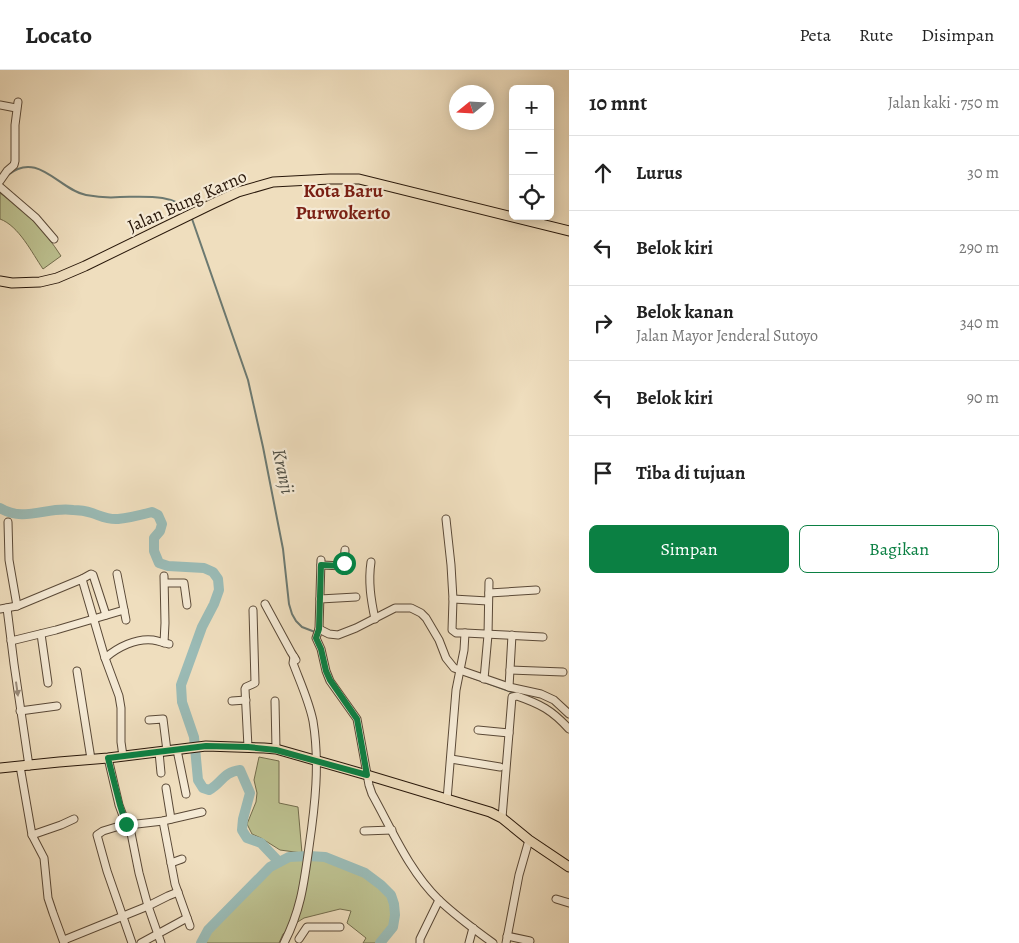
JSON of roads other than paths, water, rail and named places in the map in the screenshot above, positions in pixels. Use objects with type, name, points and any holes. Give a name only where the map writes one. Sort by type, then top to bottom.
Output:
[{"type":"main road","name":"Jalan Bung Karno","points":[[0,281],[12,283],[40,282],[58,278],[238,192],[273,182],[359,179],[569,231]]},
{"type":"main road","points":[[0,768],[108,758],[206,746],[276,750],[490,812],[502,818],[529,840],[569,867]]},
{"type":"street","points":[[0,106],[17,105],[15,161],[0,181]]},
{"type":"street","points":[[2,189],[36,218],[54,238]]},
{"type":"street","points":[[446,519],[453,599],[452,630],[456,633],[543,637]]},
{"type":"street","points":[[8,522],[9,560],[17,606]]},
{"type":"street","points":[[345,550],[344,566],[321,563],[318,631],[316,638],[330,680],[357,719],[372,794],[413,867],[439,900],[493,943]]},
{"type":"street","points":[[371,562],[369,574],[370,595],[375,619]]},
{"type":"street","points":[[106,615],[93,575],[91,574],[17,606],[4,608],[11,641],[20,710],[32,835],[44,858],[48,898],[64,942],[178,892]]},
{"type":"street","points":[[117,574],[126,620]]},
{"type":"street","points":[[82,579],[105,658],[119,696],[123,756]]},
{"type":"street","points":[[105,658],[122,647],[139,641],[152,640],[166,643],[164,580],[184,583],[187,605]]},
{"type":"street","points":[[484,679],[488,635],[489,582]]},
{"type":"street","points":[[489,593],[536,590]]},
{"type":"street","points":[[320,598],[356,597]]},
{"type":"street","points":[[453,599],[488,601]]},
{"type":"street","points":[[265,604],[298,662],[311,699],[315,720],[318,762],[310,840],[299,908],[284,943]]},
{"type":"street","points":[[318,631],[338,635],[395,608],[410,608],[421,613],[430,624],[450,664],[454,668],[460,672],[508,687],[541,694],[554,700],[569,714]]},
{"type":"street","points":[[11,641],[124,610]]},
{"type":"street","points":[[248,747],[245,688],[255,683],[252,610]]},
{"type":"street","points":[[447,800],[456,690],[464,650],[465,633]]},
{"type":"street","points":[[41,634],[48,683]]},
{"type":"street","points":[[508,687],[512,635]]},
{"type":"street","points":[[510,670],[563,672]]},
{"type":"street","points":[[78,671],[91,759]]},
{"type":"street","points":[[502,818],[511,699],[515,696],[540,705],[560,719],[569,729]]},
{"type":"street","points":[[232,701],[246,700]]},
{"type":"street","points":[[275,700],[276,750]]},
{"type":"street","points":[[20,710],[57,706]]},
{"type":"street","points":[[149,720],[163,719],[170,751],[186,794]]},
{"type":"street","points":[[478,730],[509,733]]},
{"type":"street","points":[[161,773],[170,751]]},
{"type":"street","points":[[108,758],[148,906],[161,943]]},
{"type":"street","points":[[451,759],[500,767]]},
{"type":"street","points":[[166,788],[172,819]]},
{"type":"street","points":[[132,943],[97,835],[127,824],[162,821],[202,812]]},
{"type":"street","points":[[32,835],[74,819]]},
{"type":"street","points":[[162,821],[170,863],[190,926]]},
{"type":"street","points":[[364,831],[392,830]]},
{"type":"street","points":[[529,840],[519,875],[507,939],[530,941]]},
{"type":"street","points":[[170,863],[182,859]]},
{"type":"street","points":[[556,899],[569,902]]},
{"type":"street","points":[[420,943],[420,939],[439,900]]},
{"type":"street","points":[[141,943],[187,918]]},
{"type":"street","points":[[291,930],[300,941],[307,927],[340,927]]},
{"type":"street","points":[[469,943],[473,928]]},
{"type":"waterway","name":"Kranji","points":[[8,175],[19,168],[39,169],[76,192],[86,195],[99,197],[157,197],[175,202],[189,212]]},
{"type":"waterway","name":"Kranji","points":[[191,216],[248,380],[283,549],[289,604],[296,621],[302,627],[315,632]]},
{"type":"waterway","name":"Kranji","points":[[0,508],[18,514],[63,509],[80,510],[114,519],[152,512],[158,515],[162,524],[160,531],[154,538],[154,551],[159,563],[168,566],[204,568],[213,572],[218,579],[219,590],[202,627],[181,685],[182,702],[194,737],[198,780],[203,788],[209,790],[226,775],[240,770],[250,793],[242,830],[247,838],[261,843],[279,862]]},
{"type":"waterway","name":"Kranji","points":[[462,674],[517,694]]},
{"type":"waterway","name":"Kranji","points":[[540,702],[555,711]]},
{"type":"waterway","points":[[201,943],[208,930],[270,867],[289,857],[309,856],[325,857],[365,873],[391,895],[395,915],[393,927],[380,943]]},
{"type":"district","name":"Kota Baru Purwokerto","points":[[343,201]]}]
